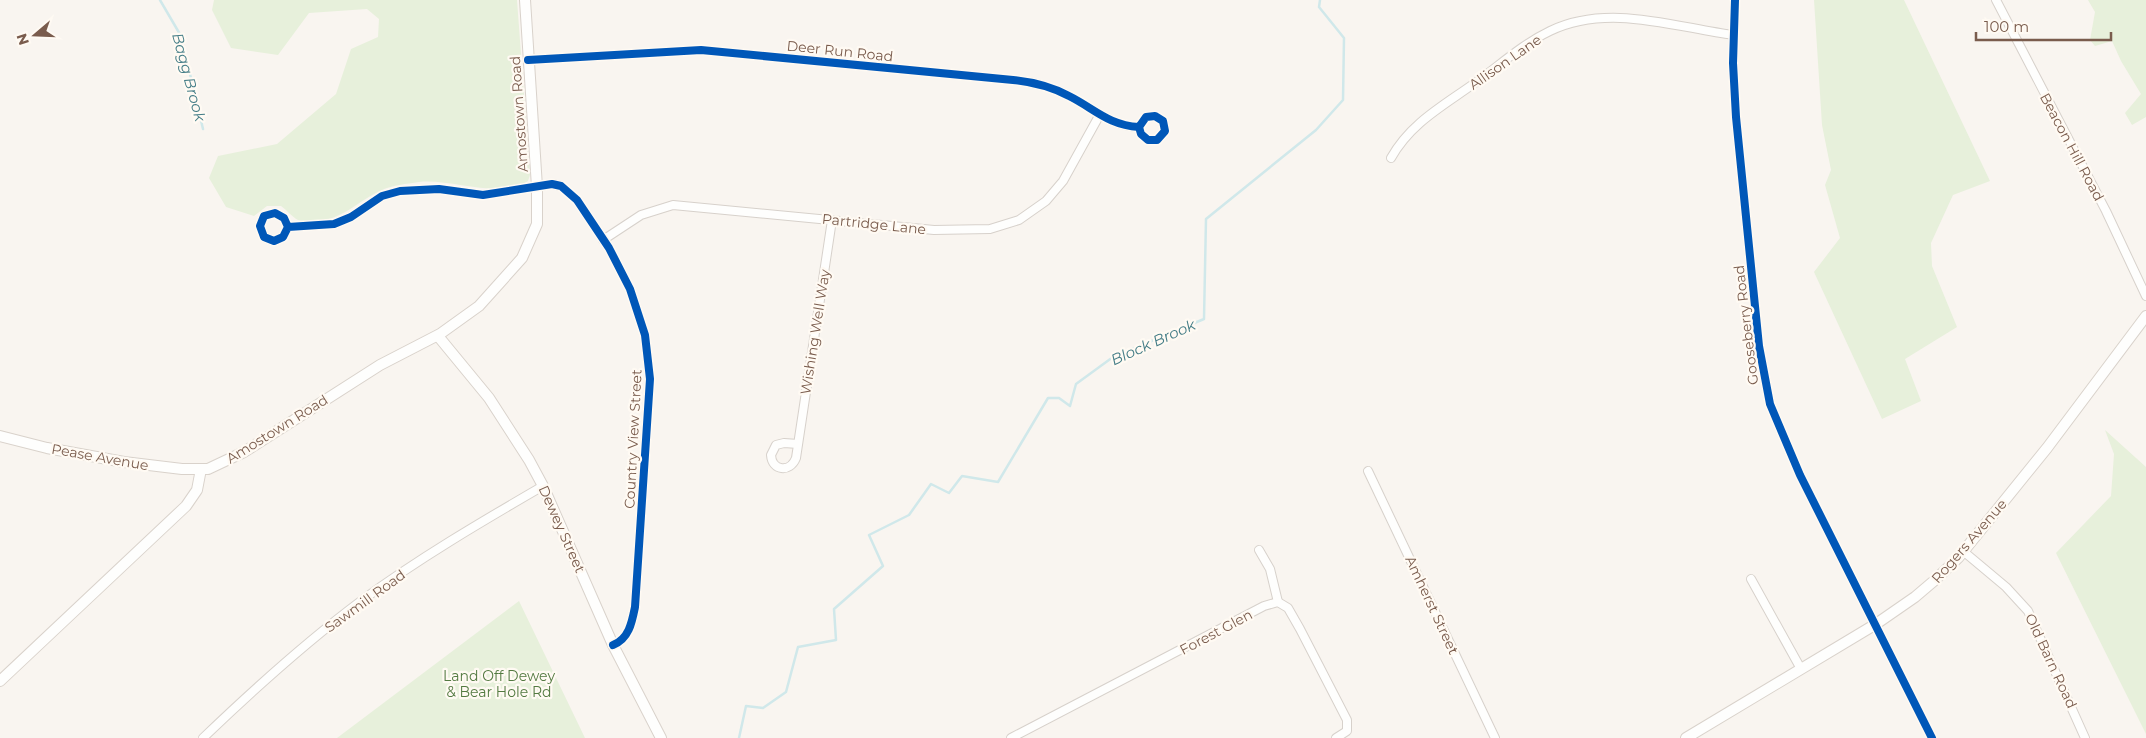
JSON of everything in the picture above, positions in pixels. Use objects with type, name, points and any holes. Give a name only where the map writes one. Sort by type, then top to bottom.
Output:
[{"type":"main road","name":"Amostown Road","points":[[201,469],[216,466],[244,452],[380,365],[438,336],[480,306],[522,258],[537,224],[537,187],[525,0]]},
{"type":"main road","name":"Rogers Avenue","points":[[1686,738],[1876,624],[1922,592],[1963,551],[2065,425],[2146,316]]},
{"type":"main road","name":"Dewey Street","points":[[438,336],[499,412],[543,486],[613,645],[662,738]]},
{"type":"main road","name":"Pease Avenue","points":[[0,436],[102,458],[154,466],[201,469]]},
{"type":"main road","points":[[0,681],[186,506],[197,490],[201,469]]},
{"type":"street","name":"Gooseberry Road","points":[[1735,0],[1733,36],[1739,146],[1759,346],[1767,393],[1777,424],[1793,461],[1932,738]]},
{"type":"street","name":"Beacon Hill Road","points":[[1996,0],[2109,218],[2146,296]]},
{"type":"street","name":"Allison Lane","points":[[1391,158],[1401,142],[1434,111],[1530,42],[1562,26],[1596,19],[1630,18],[1733,36]]},
{"type":"street","name":"Deer Run Road","points":[[528,60],[667,50],[701,50],[1026,82],[1062,92],[1099,116],[1120,125],[1139,127]]},
{"type":"street","name":"Partridge Lane","points":[[603,240],[640,215],[673,205],[953,231],[990,229],[1020,220],[1038,208],[1055,192],[1099,116]]},
{"type":"street","name":"Country View Street","points":[[288,228],[334,224],[351,216],[376,199],[400,191],[439,189],[483,195],[552,184],[566,190],[576,200],[622,272],[637,306],[645,335],[650,370],[635,607],[629,630],[620,641],[613,645]]},
{"type":"street","name":"Wishing Well Way","points":[[798,444],[832,220]]},
{"type":"street","name":"Amherst Street","points":[[1368,471],[1495,738]]},
{"type":"street","name":"Sawmill Road","points":[[203,738],[285,663],[363,600],[479,524],[543,486]]},
{"type":"street","points":[[1259,550],[1270,569],[1278,602],[1288,608],[1300,628],[1347,720],[1347,730],[1336,738]]},
{"type":"street","name":"Old Barn Road","points":[[1963,551],[2006,587],[2028,610],[2085,738]]},
{"type":"street","points":[[1751,579],[1800,669]]},
{"type":"street","name":"Forest Glen","points":[[1011,738],[1264,606],[1278,602]]},
{"type":"green space","points":[[214,0],[517,0],[530,175],[528,181],[504,189],[432,182],[400,185],[373,194],[333,218],[314,221],[298,220],[281,206],[267,206],[254,216],[226,207],[209,178],[218,156],[277,144],[336,94],[351,49],[378,37],[379,19],[367,9],[309,13],[278,55],[231,48],[212,10]]},
{"type":"green space","points":[[1814,0],[1904,0],[1990,181],[1953,195],[1931,243],[1932,266],[1957,327],[1905,359],[1921,401],[1882,419],[1814,272],[1840,238],[1825,185],[1831,170],[1822,125]]},
{"type":"green space","points":[[2088,0],[2146,0],[2146,117],[2132,125],[2125,113],[2141,94],[2121,61],[2112,41],[2095,46],[2090,40],[2095,12]]},
{"type":"green space","points":[[2105,430],[2146,467],[2146,734],[2056,553],[2111,496],[2114,454]]},
{"type":"green space","name":"Land Off Dewey & Bear Hole Rd","points":[[519,601],[585,738],[337,738]]},
{"type":"waterway","name":"Bagg Brook","points":[[160,0],[181,36],[203,129]]},
{"type":"waterway","name":"Block Brook","points":[[739,738],[746,706],[763,708],[786,692],[798,647],[836,640],[834,609],[883,566],[869,535],[909,515],[931,484],[949,493],[962,476],[998,482],[1048,398],[1059,398],[1070,406],[1076,384],[1113,357],[1204,319],[1206,219],[1316,130],[1343,100],[1344,38],[1319,7],[1320,0]]},
{"type":"cycle path","points":[[1735,0],[1733,63],[1736,117],[1759,346],[1770,404],[1800,475],[1932,738]]},
{"type":"cycle path","points":[[528,60],[701,50],[1013,80],[1042,85],[1063,93],[1110,120],[1128,126],[1139,127],[1141,134],[1148,140],[1157,140],[1165,131],[1163,121],[1155,116],[1146,117],[1139,127]]},
{"type":"cycle path","points":[[288,227],[283,237],[274,241],[264,237],[260,226],[264,216],[275,213],[284,218],[288,227],[334,224],[351,217],[382,196],[400,191],[439,189],[483,195],[552,184],[561,186],[577,200],[609,248],[630,289],[645,335],[650,379],[635,607],[631,624],[626,634],[623,639],[613,645]]}]
